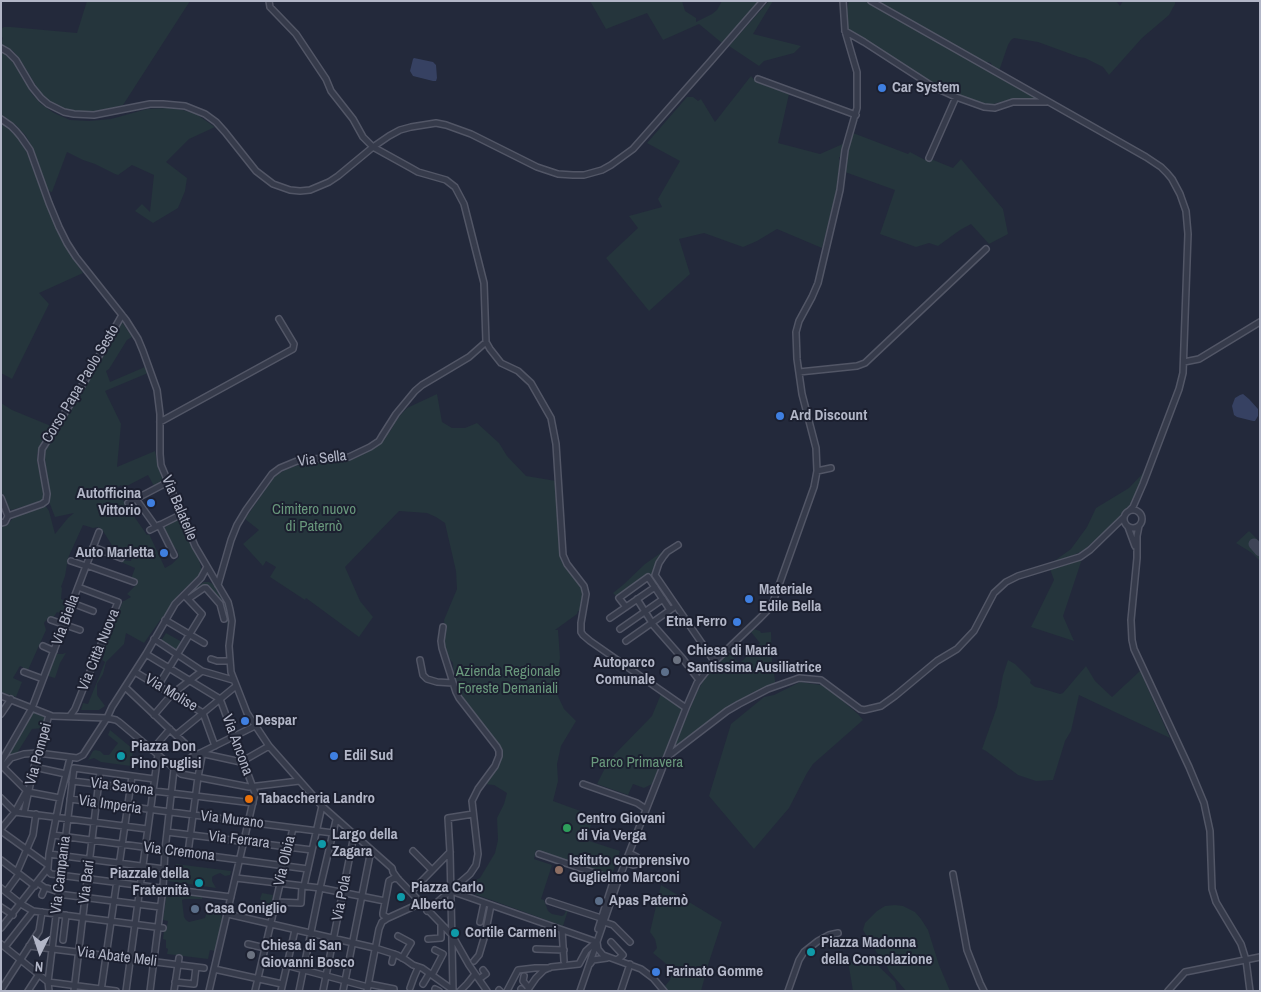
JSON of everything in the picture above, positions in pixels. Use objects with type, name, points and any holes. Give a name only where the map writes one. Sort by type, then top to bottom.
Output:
[{"type":"street","points":[[269,1],[270,7],[296,34],[326,79],[330,91],[353,119],[363,137],[373,146],[415,170],[446,180],[455,187],[462,199],[484,283],[486,296],[486,342],[501,363],[518,371],[531,383],[551,418],[556,444],[563,555],[567,564],[584,586],[586,594],[581,628],[583,635],[590,642],[686,708]]},
{"type":"street","points":[[1,48],[16,60],[41,98],[64,112],[94,115],[150,104],[176,104],[195,110],[216,122],[256,171],[273,184],[290,190],[310,190],[329,182],[373,146],[389,136],[410,126],[436,123],[446,124],[471,134],[545,170],[558,174],[574,175],[594,173],[611,165],[628,153],[647,134],[763,1]]},
{"type":"street","points":[[580,991],[616,880],[629,853],[686,708],[699,680],[714,662],[769,609],[777,594],[814,487],[816,471],[815,442],[803,400],[796,343],[802,315],[818,283],[840,190],[845,150],[858,102],[857,72],[845,31],[845,1]]},
{"type":"street","points":[[666,758],[727,711],[768,689],[799,678],[821,680],[864,710],[881,706],[895,696],[937,661],[957,649],[974,631],[994,593],[1006,582],[1018,576],[1080,556],[1090,550],[1124,517],[1133,507],[1143,484],[1182,380],[1188,220],[1184,202],[1177,187],[1167,173],[1154,162],[871,1]]},
{"type":"street","points":[[845,31],[932,86],[984,107],[995,108],[1013,102],[1048,102]]},
{"type":"street","points":[[758,79],[856,115]]},
{"type":"street","points":[[929,158],[956,97]]},
{"type":"street","name":"Via Balatelle","points":[[1,119],[22,137],[30,150],[59,227],[76,257],[122,315],[138,339],[157,390],[161,465],[195,546],[228,602],[232,615],[231,672],[247,713],[268,746],[322,806],[392,868],[398,879],[412,891],[424,907],[452,935]]},
{"type":"street","points":[[799,372],[857,366],[865,363],[986,249]]},
{"type":"street","name":"Corso Papa Paolo Sesto","points":[[8,516],[46,501],[47,494],[41,460],[42,450],[122,315]]},
{"type":"street","points":[[160,422],[293,349],[294,344],[279,319]]},
{"type":"street","points":[[1184,362],[1198,359],[1260,322]]},
{"type":"street","name":"Via Sella","points":[[218,585],[237,525],[272,474],[280,468],[297,462],[349,457],[370,447],[379,440],[396,414],[415,391],[468,357],[486,342]]},
{"type":"street","points":[[816,471],[831,468]]},
{"type":"street","points":[[128,503],[168,482]]},
{"type":"street","points":[[1143,484],[1138,504],[1142,520],[1137,536],[1131,620],[1132,640],[1134,649],[1204,803],[1210,831],[1211,882],[1214,896],[1242,944],[1250,991]]},
{"type":"street","points":[[1,498],[8,516],[5,522],[1,523]]},
{"type":"street","points":[[136,499],[157,526],[174,555]]},
{"type":"street","points":[[1130,510],[1135,510],[1139,513]]},
{"type":"street","points":[[150,530],[182,514]]},
{"type":"street","points":[[1124,517],[1124,522],[1137,552]]},
{"type":"street","points":[[1115,526],[1120,525],[1134,528],[1139,526]]},
{"type":"street","name":"Via Biella","points":[[2,765],[32,708],[99,532]]},
{"type":"street","points":[[678,545],[663,557],[655,575],[714,662]]},
{"type":"street","points":[[93,547],[121,558]]},
{"type":"street","points":[[71,561],[134,582]]},
{"type":"street","points":[[186,597],[207,567]]},
{"type":"street","points":[[192,587],[203,580],[213,577]]},
{"type":"street","points":[[626,607],[619,598],[648,578],[670,610]]},
{"type":"street","name":"Via Città Nuova","points":[[75,709],[118,602],[78,587]]},
{"type":"street","points":[[610,618],[655,587]]},
{"type":"street","points":[[60,798],[27,791],[2,765],[18,755],[38,753],[70,758],[80,757],[107,718],[175,604],[206,588],[220,604],[224,619]]},
{"type":"street","points":[[158,686],[202,614],[186,597]]},
{"type":"street","points":[[620,629],[663,599]]},
{"type":"street","points":[[637,600],[654,626],[699,680]]},
{"type":"street","points":[[72,603],[93,611]]},
{"type":"street","points":[[626,641],[676,606]]},
{"type":"street","points":[[52,620],[80,630]]},
{"type":"street","points":[[165,620],[204,643]]},
{"type":"street","points":[[368,987],[382,922],[388,918],[424,907],[451,891],[472,872],[478,860],[472,806],[473,798],[482,782],[495,766],[499,752],[494,742],[459,698],[442,648],[443,627]]},
{"type":"street","points":[[154,639],[202,671],[233,680]]},
{"type":"street","points":[[43,646],[54,650]]},
{"type":"street","name":"Via Ancona","points":[[146,654],[220,699],[253,787]]},
{"type":"street","points":[[211,659],[230,661]]},
{"type":"street","points":[[420,660],[423,675],[427,679],[453,683]]},
{"type":"street","points":[[154,715],[172,694],[202,671]]},
{"type":"street","points":[[24,672],[43,679]]},
{"type":"street","name":"Via Molise","points":[[135,672],[203,712],[215,746]]},
{"type":"street","points":[[176,735],[236,686]]},
{"type":"street","points":[[125,687],[176,735],[202,756],[188,853]]},
{"type":"street","points":[[1,696],[49,715],[107,718],[119,722],[181,774],[253,787],[299,781]]},
{"type":"street","points":[[1,714],[11,699]]},
{"type":"street","points":[[70,716],[75,709]]},
{"type":"street","points":[[75,709],[79,717]]},
{"type":"street","name":"Via Pompei","points":[[27,791],[49,715]]},
{"type":"street","points":[[150,991],[153,961],[161,928],[160,907],[174,769],[176,765],[255,726]]},
{"type":"street","points":[[152,750],[170,729]]},
{"type":"street","points":[[199,754],[241,762],[268,746]]},
{"type":"street","points":[[126,991],[158,754]]},
{"type":"street","points":[[1,928],[13,915],[47,868],[56,816],[70,758]]},
{"type":"street","points":[[34,767],[65,777]]},
{"type":"street","name":"Via Campania","points":[[49,991],[48,982],[74,768],[100,773]]},
{"type":"street","points":[[100,773],[154,779]]},
{"type":"street","name":"Via Bari","points":[[74,988],[100,773]]},
{"type":"street","points":[[101,990],[132,777]]},
{"type":"street","name":"Via Savona","points":[[72,781],[253,804]]},
{"type":"street","points":[[583,784],[637,803],[646,809]]},
{"type":"street","points":[[209,991],[253,804],[253,787]]},
{"type":"street","points":[[27,791],[15,812],[1,830],[27,850],[52,874],[231,897]]},
{"type":"street","points":[[24,813],[27,791]]},
{"type":"street","points":[[1,798],[15,812],[147,828]]},
{"type":"street","name":"Via Imperia","points":[[70,799],[150,810]]},
{"type":"street","points":[[637,803],[649,802]]},
{"type":"street","points":[[276,902],[301,904],[303,886],[322,806]]},
{"type":"street","name":"Via Murano","points":[[150,810],[333,833]]},
{"type":"street","points":[[36,814],[34,835],[18,873],[4,890],[33,911],[161,928]]},
{"type":"street","points":[[453,990],[448,818],[473,814]]},
{"type":"street","points":[[299,991],[336,820]]},
{"type":"street","name":"Via Olbia","points":[[255,991],[293,828]]},
{"type":"street","name":"Via Ferrara","points":[[168,832],[311,850]]},
{"type":"street","name":"Via Cremona","points":[[53,835],[307,869]]},
{"type":"street","name":"Via Pola","points":[[324,991],[354,835]]},
{"type":"street","points":[[343,991],[371,850]]},
{"type":"street","points":[[413,850],[432,870]]},
{"type":"street","points":[[412,891],[450,852]]},
{"type":"street","points":[[625,862],[633,865],[638,862],[637,857],[629,853]]},
{"type":"street","points":[[50,854],[164,869]]},
{"type":"street","points":[[538,854],[616,880]]},
{"type":"street","points":[[1,860],[18,873],[44,888],[42,895]]},
{"type":"street","points":[[388,918],[383,912],[384,901],[393,872]]},
{"type":"street","points":[[953,874],[967,950],[984,991]]},
{"type":"street","points":[[236,878],[303,886],[384,901]]},
{"type":"street","points":[[390,881],[394,878],[398,879]]},
{"type":"street","points":[[47,888],[58,893],[85,898],[160,907]]},
{"type":"street","points":[[451,891],[595,941]]},
{"type":"street","points":[[549,901],[613,925],[630,942]]},
{"type":"street","points":[[484,902],[478,921],[487,924]]},
{"type":"street","points":[[474,961],[479,955],[491,905]]},
{"type":"street","points":[[1,907],[13,915]]},
{"type":"street","points":[[33,911],[3,947],[21,959],[48,982],[74,988],[116,991]]},
{"type":"street","points":[[2,988],[39,931],[42,912]]},
{"type":"street","points":[[228,914],[394,954],[418,968],[422,968],[453,990]]},
{"type":"street","points":[[64,940],[66,916]]},
{"type":"street","points":[[428,939],[441,938],[441,924]]},
{"type":"street","points":[[281,991],[295,930]]},
{"type":"street","points":[[562,930],[564,961]]},
{"type":"street","points":[[788,991],[799,960],[804,952],[829,935],[838,934]]},
{"type":"street","points":[[452,935],[487,991]]},
{"type":"street","points":[[398,936],[411,942],[402,958]]},
{"type":"street","points":[[595,941],[603,955],[641,969],[653,978],[664,991]]},
{"type":"street","points":[[507,991],[518,970],[579,964],[586,951],[595,941]]},
{"type":"street","points":[[589,964],[593,960],[615,959],[623,954],[611,942]]},
{"type":"street","points":[[248,944],[265,948]]},
{"type":"street","name":"Via Abate Meli","points":[[29,946],[204,968]]},
{"type":"street","points":[[536,949],[564,950]]},
{"type":"street","points":[[423,984],[443,954],[435,950]]},
{"type":"street","points":[[392,962],[394,954]]},
{"type":"street","points":[[1168,991],[1185,972],[1260,957]]},
{"type":"street","points":[[174,991],[179,958]]},
{"type":"street","points":[[263,959],[368,987],[394,989],[394,991]]},
{"type":"street","points":[[621,991],[630,964]]},
{"type":"street","points":[[175,982],[194,984],[196,967]]},
{"type":"street","points":[[524,976],[523,982],[528,989],[534,976],[551,967]]},
{"type":"street","points":[[410,988],[418,968]]},
{"type":"street","points":[[214,969],[282,984]]},
{"type":"street","points":[[460,991],[477,976],[486,974],[483,970]]},
{"type":"street","points":[[28,991],[39,974]]},
{"type":"green space","points":[[87,1],[190,1],[123,105],[100,111],[75,112],[63,109],[43,97],[21,61],[13,51],[1,44],[3,38],[1,36],[1,29],[11,27],[77,33]]},
{"type":"green space","points":[[590,1],[682,1],[685,11],[696,18],[696,22],[717,10],[722,1],[759,1],[722,43],[699,24],[663,40],[647,13],[606,29]]},
{"type":"green space","points":[[769,1],[773,1],[753,34],[801,46],[794,53],[764,61],[759,66],[729,46]]},
{"type":"green space","points":[[849,1],[866,1],[1038,99],[1013,99],[993,104],[982,104],[936,86],[848,30],[847,9]]},
{"type":"green space","points":[[877,1],[1116,1],[1120,6],[1123,1],[1175,1],[1175,4],[1169,15],[1142,38],[1109,75],[1103,67],[1085,58],[1038,42],[1014,38],[1008,45],[999,71],[993,68],[991,63],[984,63]]},
{"type":"green space","points":[[1,52],[11,59],[32,94],[41,104],[54,113],[70,120],[111,119],[147,109],[168,108],[196,114],[215,127],[189,139],[166,162],[187,178],[185,191],[178,208],[153,223],[135,211],[142,204],[150,212],[154,175],[132,165],[118,175],[67,152],[52,192],[48,191],[33,149],[26,136],[16,125],[1,116]]},
{"type":"green space","points":[[751,76],[756,82],[789,94],[778,143],[820,154],[845,143],[842,158],[839,157],[837,188],[822,248],[777,229],[743,247],[704,233],[679,239],[690,274],[649,311],[606,258],[638,228],[629,216],[662,207],[658,199],[680,161],[647,143],[687,97],[693,97],[698,101],[701,99],[715,122]]},
{"type":"green space","points":[[1,123],[13,131],[20,140],[27,153],[50,215],[67,249],[83,273],[39,293],[49,304],[12,379],[1,373]]},
{"type":"green space","points":[[853,133],[908,154],[910,152],[925,160],[926,157],[953,168],[961,159],[1003,209],[1008,234],[989,244],[971,224],[938,246],[929,243],[916,247],[880,234],[895,190],[845,172],[846,156]]},
{"type":"green space","points":[[122,322],[132,337],[127,340],[106,371],[110,382],[145,367],[148,373],[105,391],[121,424],[117,467],[155,451],[163,482],[154,486],[148,475],[123,488],[121,485],[115,489],[147,535],[149,534],[165,568],[179,557],[177,550],[170,543],[164,528],[179,517],[198,556],[202,572],[180,593],[163,620],[161,619],[144,643],[126,633],[124,644],[106,662],[103,674],[97,684],[97,695],[105,706],[99,710],[81,710],[83,703],[88,704],[105,662],[102,660],[105,652],[103,651],[123,601],[131,597],[127,594],[137,582],[131,579],[135,568],[120,560],[131,561],[132,557],[118,555],[103,531],[98,527],[93,528],[83,525],[68,558],[61,587],[61,599],[70,603],[65,615],[57,612],[53,618],[48,618],[44,623],[46,630],[28,670],[20,666],[13,678],[22,682],[16,697],[1,692],[1,526],[8,524],[14,517],[45,505],[49,511],[55,534],[74,513],[55,517],[48,499],[50,495],[44,452],[89,380]]},
{"type":"green space","points":[[437,394],[442,422],[452,428],[465,428],[477,423],[499,443],[507,456],[526,476],[556,481],[561,560],[584,594],[581,611],[578,611],[577,614],[555,630],[558,630],[560,658],[556,680],[557,694],[564,709],[576,721],[561,746],[557,764],[558,781],[553,801],[594,816],[586,840],[620,851],[612,875],[536,850],[534,859],[552,865],[541,899],[544,900],[548,911],[552,914],[562,916],[568,910],[563,926],[458,888],[480,878],[495,853],[498,840],[497,818],[507,793],[494,785],[484,784],[496,769],[501,758],[501,749],[462,697],[454,678],[453,663],[445,653],[443,643],[444,620],[457,589],[456,571],[445,523],[427,513],[399,511],[345,567],[360,601],[373,617],[359,637],[306,598],[305,600],[270,577],[276,567],[266,561],[263,566],[243,544],[259,530],[245,519],[275,476],[287,469],[307,463],[356,458],[377,447],[407,408]]},
{"type":"green space","points":[[1,403],[12,410],[51,426],[37,454],[43,498],[41,501],[12,510],[7,508],[1,491]]},
{"type":"green space","points":[[1145,471],[1132,506],[1126,509],[1113,524],[1084,550],[1053,562],[1071,549],[1087,527],[1096,508],[1129,488]]},
{"type":"green space","points":[[1249,531],[1260,542],[1260,561],[1252,553],[1236,543]]},
{"type":"green space","points":[[665,550],[657,563],[653,575],[617,597],[613,593],[645,564]]},
{"type":"green space","points":[[1081,559],[1063,616],[1074,641],[1031,627],[1054,580],[1050,569]]},
{"type":"green space","points":[[204,582],[213,584],[225,605],[228,616],[228,631],[224,608],[208,586],[204,585],[190,592]]},
{"type":"green space","points":[[754,629],[761,633],[771,632],[775,684],[735,702],[678,744],[675,744],[698,690],[709,672],[728,652],[739,663],[760,643],[751,632]]},
{"type":"green space","points":[[166,633],[182,642],[177,651],[161,641]]},
{"type":"green space","points":[[66,653],[55,678],[48,676],[56,654]]},
{"type":"green space","points":[[1008,660],[1015,664],[1031,680],[1030,683],[1035,687],[1060,694],[1063,693],[1086,666],[1095,681],[1112,697],[1140,671],[1170,738],[1079,695],[1071,731],[1065,741],[1053,780],[1036,781],[1018,775],[982,749],[997,707]]},
{"type":"green space","points":[[800,682],[821,685],[831,691],[863,720],[813,764],[789,808],[754,849],[709,796],[731,724],[764,697],[774,695]]},
{"type":"green space","name":"Parco Primavera","points":[[661,694],[682,708],[652,784],[644,788],[633,784],[628,795],[597,784],[614,755],[652,716]]},
{"type":"green space","points":[[33,713],[45,717],[43,728],[32,729],[17,753],[10,756],[3,764]]},
{"type":"green space","points":[[110,730],[133,749],[131,766],[101,762],[94,758],[88,760],[95,750],[100,751],[104,755],[109,755],[118,743],[108,735]]},
{"type":"green space","points":[[176,864],[231,871],[230,875],[225,876],[220,873],[212,877],[216,888],[168,881],[170,871],[175,871]]},
{"type":"green space","points":[[661,885],[722,922],[701,991],[668,991],[665,986],[670,980],[672,972],[670,967],[653,953],[657,948],[655,939],[650,932]]},
{"type":"green space","points":[[167,891],[202,896],[202,899],[182,900],[184,917],[189,922],[205,918],[209,905],[221,915],[223,920],[215,951],[210,950],[208,959],[167,954],[166,940],[163,939],[168,921],[163,920]]},
{"type":"green space","points":[[262,893],[273,895],[270,910],[259,907]]},
{"type":"green space","points":[[885,906],[903,906],[915,912],[921,919],[928,930],[939,965],[950,991],[906,991],[877,953],[863,930],[865,923]]},
{"type":"green space","points":[[870,958],[895,982],[897,991],[853,991],[848,961]]},
{"type":"water","points":[[414,58],[433,62],[436,65],[436,81],[413,76],[410,71]]},
{"type":"water","points":[[1243,394],[1258,409],[1258,416],[1255,421],[1234,415],[1232,406],[1235,398]]},
{"type":"taxiway","points":[[1254,544],[1260,551]]},
{"type":"place","name":"Car System","points":[[882,88]]},
{"type":"place","name":"Ard Discount","points":[[780,416]]},
{"type":"place","name":"Autofficina Vittorio","points":[[151,503]]},
{"type":"place","name":"Auto Marletta","points":[[164,553]]},
{"type":"place","name":"Materiale Edile Bella","points":[[749,599]]},
{"type":"place","name":"Etna Ferro","points":[[737,622]]},
{"type":"place","name":"Chiesa di Maria Santissima Ausiliatrice","points":[[677,660]]},
{"type":"place","name":"Autoparco Comunale","points":[[665,672]]},
{"type":"place","name":"Despar","points":[[245,721]]},
{"type":"place","name":"Piazza Don Pino Puglisi","points":[[121,756]]},
{"type":"place","name":"Edil Sud","points":[[334,756]]},
{"type":"place","name":"Tabaccheria Landro","points":[[249,799]]},
{"type":"place","name":"Centro Giovani di Via Verga","points":[[567,828]]},
{"type":"place","name":"Largo della Zagara","points":[[322,844]]},
{"type":"place","name":"Istituto comprensivo Guglielmo Marconi","points":[[559,870]]},
{"type":"place","name":"Piazzale della Fraternità","points":[[199,883]]},
{"type":"place","name":"Piazza Carlo Alberto","points":[[401,897]]},
{"type":"place","name":"Apas Paternò","points":[[599,901]]},
{"type":"place","name":"Casa Coniglio","points":[[195,909]]},
{"type":"place","name":"Cortile Carmeni","points":[[455,933]]},
{"type":"place","name":"Piazza Madonna della Consolazione","points":[[811,952]]},
{"type":"place","name":"Chiesa di San Giovanni Bosco","points":[[251,955]]},
{"type":"place","name":"Farinato Gomme","points":[[656,972]]},
{"type":"park label","name":"Cimitero nuovo di Paternò","points":[[314,518]]},
{"type":"park label","name":"Azienda Regionale Foreste Demaniali","points":[[508,680]]}]
